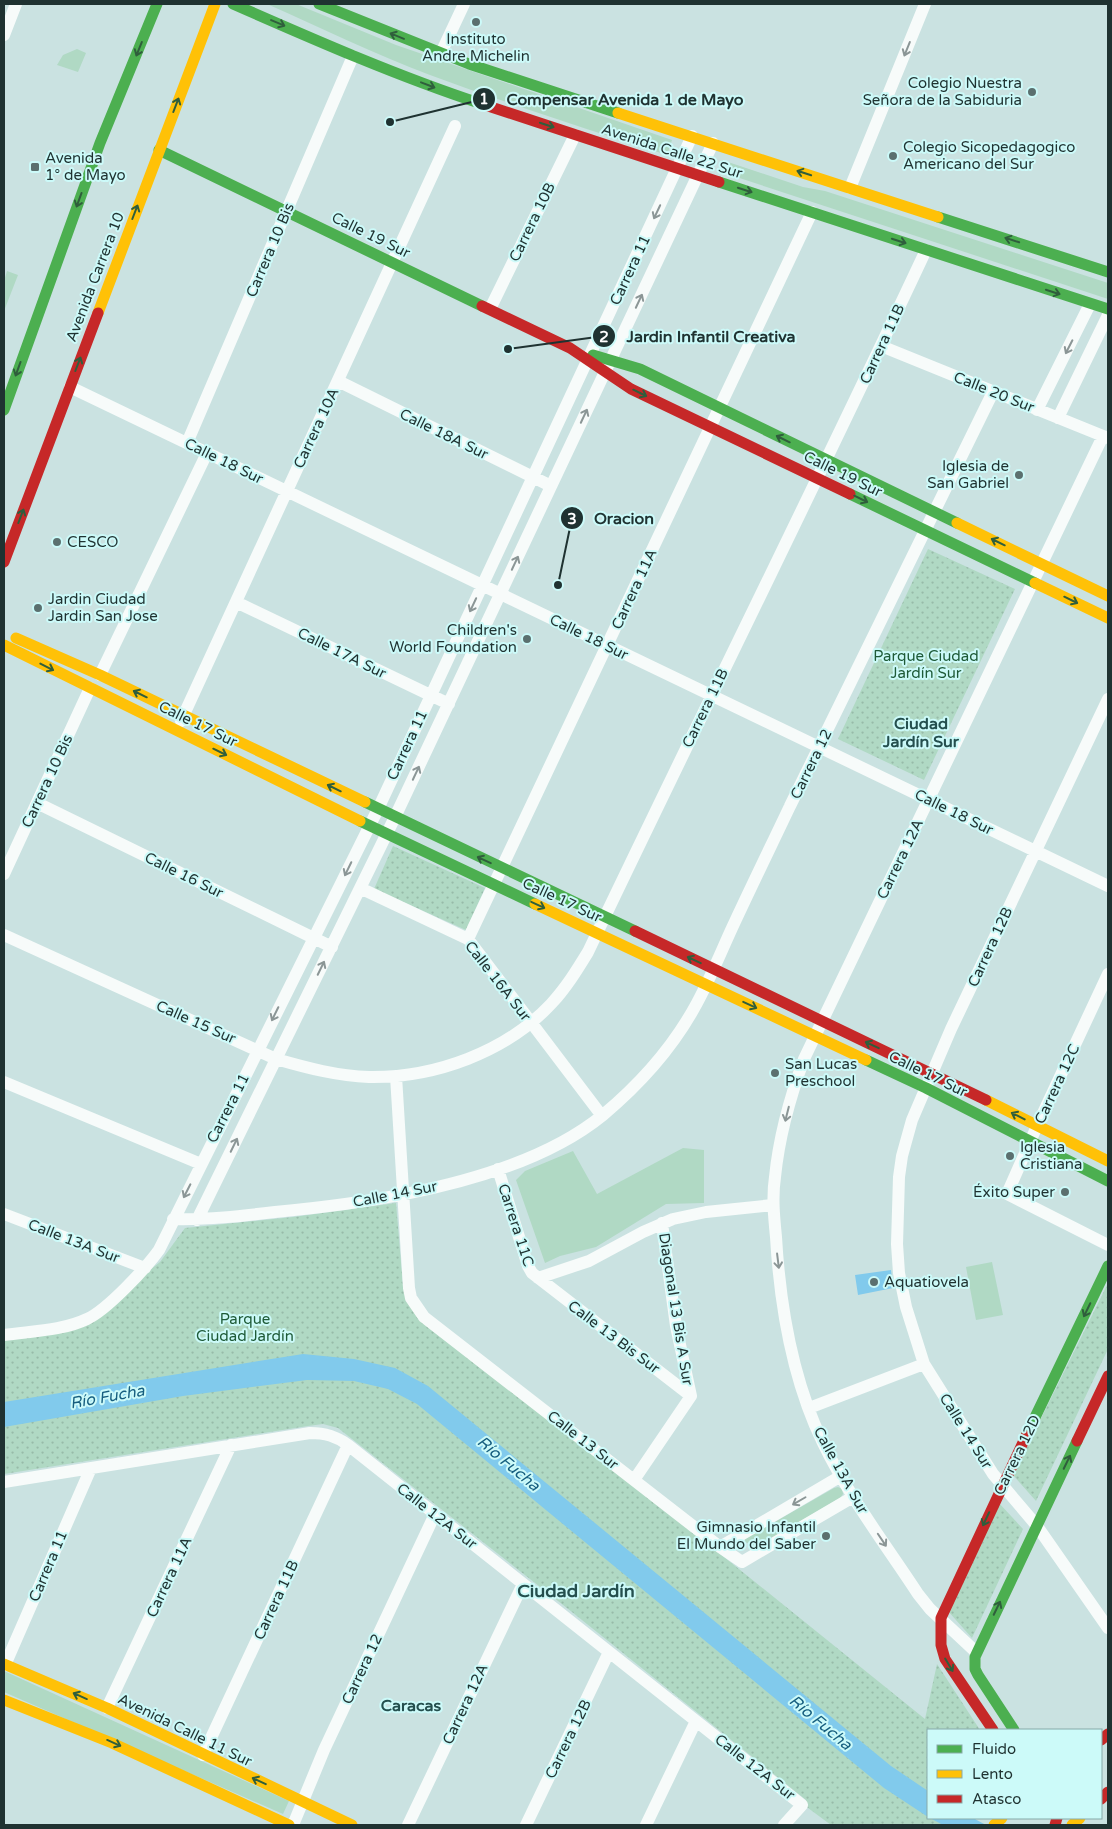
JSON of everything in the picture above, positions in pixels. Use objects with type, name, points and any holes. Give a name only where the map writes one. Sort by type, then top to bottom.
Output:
[{"type":"street","points":[[4,35],[16,4]]},
{"type":"street","points":[[4,410],[100,143],[157,4]]},
{"type":"street","name":"Avenida Carrera 10","points":[[4,562],[215,4]]},
{"type":"street","name":"Avenida Calle 22 Sur","points":[[233,4],[353,56],[439,90],[1108,310]]},
{"type":"street","name":"Avenida Calle 22 Sur","points":[[319,4],[441,54],[1108,272]]},
{"type":"street","points":[[350,17],[356,4]]},
{"type":"street","points":[[441,54],[464,4]]},
{"type":"street","points":[[850,188],[925,4]]},
{"type":"street","name":"Carrera 10 Bis","points":[[187,443],[353,56]]},
{"type":"street","name":"Carrera 10A","points":[[177,730],[455,126]]},
{"type":"street","name":"Carrera 10B","points":[[490,309],[575,135]]},
{"type":"street","name":"Carrera 11","points":[[4,1335],[67,1326],[96,1314],[145,1268],[159,1250],[378,809],[692,136]]},
{"type":"street","name":"Carrera 11","points":[[197,1220],[387,834],[713,143]]},
{"type":"street","name":"Calle 19 Sur","points":[[159,150],[608,366],[631,388],[1108,618]]},
{"type":"street","name":"Carrera 11A","points":[[468,939],[812,212]]},
{"type":"street","name":"Carrera 11B","points":[[396,1076],[417,1074],[443,1068],[489,1049],[531,1023],[551,1005],[572,979],[605,917],[926,250]]},
{"type":"street","points":[[1037,410],[1090,304]]},
{"type":"street","points":[[1058,418],[1108,315]]},
{"type":"street","name":"Calle 20 Sur","points":[[881,346],[1106,437]]},
{"type":"street","name":"Calle 19 Sur","points":[[608,366],[640,369],[1108,596]]},
{"type":"street","name":"Calle 18A Sur","points":[[338,381],[551,486]]},
{"type":"street","name":"Calle 18 Sur","points":[[70,387],[1108,886]]},
{"type":"street","name":"Carrera 12","points":[[602,1116],[633,1088],[661,1056],[687,1020],[993,392]]},
{"type":"street","name":"Carrera 12A","points":[[774,1208],[775,1176],[784,1124],[793,1090],[814,1036],[1033,582],[1106,437]]},
{"type":"street","points":[[100,675],[206,453]]},
{"type":"street","name":"Calle 17A Sur","points":[[236,602],[449,704]]},
{"type":"street","name":"Calle 17 Sur","points":[[4,633],[100,675],[932,1073],[1108,1162]]},
{"type":"street","name":"Calle 17 Sur","points":[[4,645],[387,834],[926,1088],[1108,1181]]},
{"type":"street","name":"Carrera 10 Bis","points":[[4,874],[90,688]]},
{"type":"street","name":"Carrera 12B","points":[[897,1202],[902,1156],[907,1135],[932,1073],[951,1029],[1108,699]]},
{"type":"street","name":"Calle 16 Sur","points":[[37,803],[332,947]]},
{"type":"street","name":"Calle 16A Sur","points":[[360,888],[468,939],[602,1116]]},
{"type":"street","name":"Calle 15 Sur","points":[[4,935],[276,1059],[311,1069],[343,1075],[369,1077],[396,1076]]},
{"type":"street","name":"Carrera 12C","points":[[1108,974],[1007,1194],[1108,1245]]},
{"type":"street","points":[[396,1076],[403,1195]]},
{"type":"street","points":[[4,1082],[201,1164]]},
{"type":"street","name":"Calle 14 Sur","points":[[173,1219],[197,1220],[307,1209],[403,1195],[498,1169],[543,1152],[577,1134],[602,1116]]},
{"type":"street","name":"Carrera 11C","points":[[498,1169],[528,1266],[538,1278]]},
{"type":"street","name":"Calle 13 Sur","points":[[403,1195],[410,1288],[412,1298],[424,1317],[720,1547],[742,1562],[853,1497]]},
{"type":"street","name":"Calle 14 Sur","points":[[897,1202],[899,1273],[906,1307],[924,1364],[1002,1486],[1036,1526],[1108,1628]]},
{"type":"street","points":[[538,1278],[589,1261],[662,1223],[688,1215],[774,1208]]},
{"type":"street","name":"Calle 13A Sur","points":[[774,1208],[777,1258],[786,1319],[796,1364],[809,1408],[823,1442],[853,1497],[924,1602],[976,1652]]},
{"type":"street","name":"Calle 13A Sur","points":[[4,1214],[145,1268]]},
{"type":"street","name":"Diagonal 13 Bis A Sur","points":[[662,1223],[676,1326],[691,1396]]},
{"type":"street","name":"Carrera 12D","points":[[941,1618],[1108,1266]]},
{"type":"street","name":"Calle 13 Bis Sur","points":[[538,1278],[691,1396]]},
{"type":"street","points":[[809,1408],[924,1364]]},
{"type":"street","points":[[1013,1729],[975,1669],[976,1652],[1108,1376]]},
{"type":"street","points":[[634,1480],[691,1396]]},
{"type":"street","name":"Calle 12A Sur","points":[[4,1482],[310,1433],[333,1436],[348,1445],[802,1805],[784,1825]]},
{"type":"street","name":"Carrera 11A","points":[[107,1708],[231,1445]]},
{"type":"street","name":"Carrera 11B","points":[[203,1755],[348,1445]]},
{"type":"street","name":"Carrera 11","points":[[4,1664],[91,1468]]},
{"type":"street","points":[[720,1547],[841,1476]]},
{"type":"street","name":"Carrera 12","points":[[293,1825],[328,1742],[435,1514]]},
{"type":"street","name":"Carrera 12A","points":[[408,1825],[523,1584]]},
{"type":"street","points":[[941,1618],[941,1645],[945,1659],[992,1729]]},
{"type":"street","name":"Carrera 12B","points":[[526,1825],[609,1652]]},
{"type":"street","name":"Avenida Calle 11 Sur","points":[[4,1664],[107,1708],[352,1825]]},
{"type":"street","points":[[4,1700],[95,1735],[289,1825]]},
{"type":"street","points":[[646,1825],[696,1721]]},
{"type":"green space","points":[[267,4],[296,4],[396,45],[672,140],[667,155],[430,75],[368,50]]},
{"type":"green space","points":[[77,49],[86,53],[78,72],[57,65],[63,55]]},
{"type":"green space","points":[[722,160],[803,187],[825,191],[1108,283],[1108,299],[718,171]]},
{"type":"green space","points":[[7,271],[18,275],[4,311],[4,281]]},
{"type":"green space","name":"Parque Ciudad Jardín Sur","points":[[928,549],[1015,589],[924,780],[838,739]]},
{"type":"green space","points":[[393,846],[485,888],[466,930],[374,889]]},
{"type":"green space","points":[[683,1148],[704,1150],[704,1203],[666,1204],[596,1247],[560,1256],[545,1263],[516,1180],[525,1171],[573,1151],[597,1194]]},
{"type":"green space","name":"Parque Ciudad Jardín","points":[[396,1203],[403,1286],[409,1303],[925,1719],[937,1664],[979,1729],[927,1729],[927,1819],[976,1819],[969,1825],[831,1825],[804,1805],[806,1800],[572,1612],[338,1428],[323,1424],[308,1426],[4,1474],[4,1340],[78,1327],[160,1262],[185,1228],[293,1217]]},
{"type":"green space","points":[[992,1262],[1003,1315],[976,1320],[966,1267]]},
{"type":"green space","points":[[1108,1283],[1108,1349],[1036,1501],[1013,1475]]},
{"type":"green space","points":[[838,1487],[842,1489],[843,1494],[840,1498],[763,1543],[753,1545],[745,1542],[745,1539]]},
{"type":"green space","points":[[998,1502],[1023,1529],[972,1638],[947,1610]]},
{"type":"green space","points":[[4,1671],[289,1801],[283,1814],[4,1692]]},
{"type":"water","name":"Aquatiovela","points":[[891,1270],[893,1288],[858,1295],[855,1275]]},
{"type":"water","name":"Río Fucha","points":[[303,1354],[354,1359],[395,1368],[428,1386],[891,1766],[927,1790],[927,1816],[884,1788],[417,1404],[388,1389],[354,1381],[307,1380],[183,1396],[4,1427],[4,1402]]},
{"type":"water","points":[[932,1819],[975,1819],[986,1825],[943,1825]]},
{"type":"traffic: fast","points":[[4,410],[100,143],[157,4]]},
{"type":"traffic: fast","points":[[233,4],[387,70],[482,104]]},
{"type":"traffic: fast","points":[[319,4],[469,64],[618,113]]},
{"type":"traffic: fast","points":[[159,150],[482,306]]},
{"type":"traffic: fast","points":[[719,182],[1108,309]]},
{"type":"traffic: fast","points":[[938,217],[1108,272]]},
{"type":"traffic: fast","points":[[593,355],[640,369],[957,523]]},
{"type":"traffic: fast","points":[[850,494],[1035,583]]},
{"type":"traffic: fast","points":[[365,802],[635,931]]},
{"type":"traffic: fast","points":[[360,821],[535,904]]},
{"type":"traffic: fast","points":[[866,1060],[926,1088],[1108,1181]]},
{"type":"traffic: fast","points":[[1026,1436],[1108,1266]]},
{"type":"traffic: fast","points":[[1013,1729],[978,1675],[975,1669],[975,1657],[1077,1441]]},
{"type":"traffic: slow","points":[[98,313],[215,4]]},
{"type":"traffic: slow","points":[[618,113],[938,217]]},
{"type":"traffic: slow","points":[[957,523],[1108,596]]},
{"type":"traffic: slow","points":[[1035,583],[1108,618]]},
{"type":"traffic: slow","points":[[16,638],[100,675],[365,802]]},
{"type":"traffic: slow","points":[[4,645],[360,821]]},
{"type":"traffic: slow","points":[[535,904],[866,1060]]},
{"type":"traffic: slow","points":[[986,1100],[1108,1161]]},
{"type":"traffic: slow","points":[[4,1664],[107,1708],[352,1825]]},
{"type":"traffic: slow","points":[[4,1700],[112,1743],[289,1825]]},
{"type":"traffic: slow","points":[[994,1825],[1001,1819]]},
{"type":"traffic: slow","points":[[1072,1825],[1079,1819]]},
{"type":"traffic: jam","points":[[482,104],[719,182]]},
{"type":"traffic: jam","points":[[482,306],[570,348],[631,389],[850,494]]},
{"type":"traffic: jam","points":[[4,562],[98,313]]},
{"type":"traffic: jam","points":[[635,931],[986,1100]]},
{"type":"traffic: jam","points":[[1077,1441],[1108,1376]]},
{"type":"traffic: jam","points":[[992,1729],[945,1659],[941,1645],[941,1618],[1026,1436]]},
{"type":"traffic: jam","points":[[1102,1739],[1108,1734]]},
{"type":"traffic: jam","points":[[1102,1798],[1108,1792]]},
{"type":"traffic: jam","points":[[1055,1825],[1057,1819]]},
{"type":"place","name":"Instituto Andre Michelin","points":[[476,22]]},
{"type":"place","name":"Colegio Nuestra Señora de la Sabiduria","points":[[1032,92]]},
{"type":"place","name":"Compensar Avenida 1 de Mayo","points":[[390,122]]},
{"type":"place","name":"Colegio Sicopedagogico Americano del Sur","points":[[893,156]]},
{"type":"place","name":"Avenida 1° de Mayo","points":[[35,167]]},
{"type":"place","name":"Jardin Infantil Creativa","points":[[508,349]]},
{"type":"place","name":"Iglesia de San Gabriel","points":[[1019,475]]},
{"type":"place","name":"CESCO","points":[[57,542]]},
{"type":"place","name":"Oracion","points":[[558,585]]},
{"type":"place","name":"Jardin Ciudad Jardin San Jose","points":[[38,608]]},
{"type":"place","name":"Children's World Foundation","points":[[527,639]]},
{"type":"place","name":"San Lucas Preschool","points":[[775,1073]]},
{"type":"place","name":"Iglesia Cristiana","points":[[1010,1156]]},
{"type":"place","name":"Éxito Super","points":[[1065,1192]]},
{"type":"place","name":"Aquatiovela","points":[[874,1282]]},
{"type":"place","name":"Gimnasio Infantil El Mundo del Saber","points":[[826,1536]]},
{"type":"district","name":"Ciudad Jardín Sur","points":[[921,732]]},
{"type":"district","name":"Ciudad Jardín","points":[[576,1591]]},
{"type":"district","name":"Caracas","points":[[411,1705]]}]
